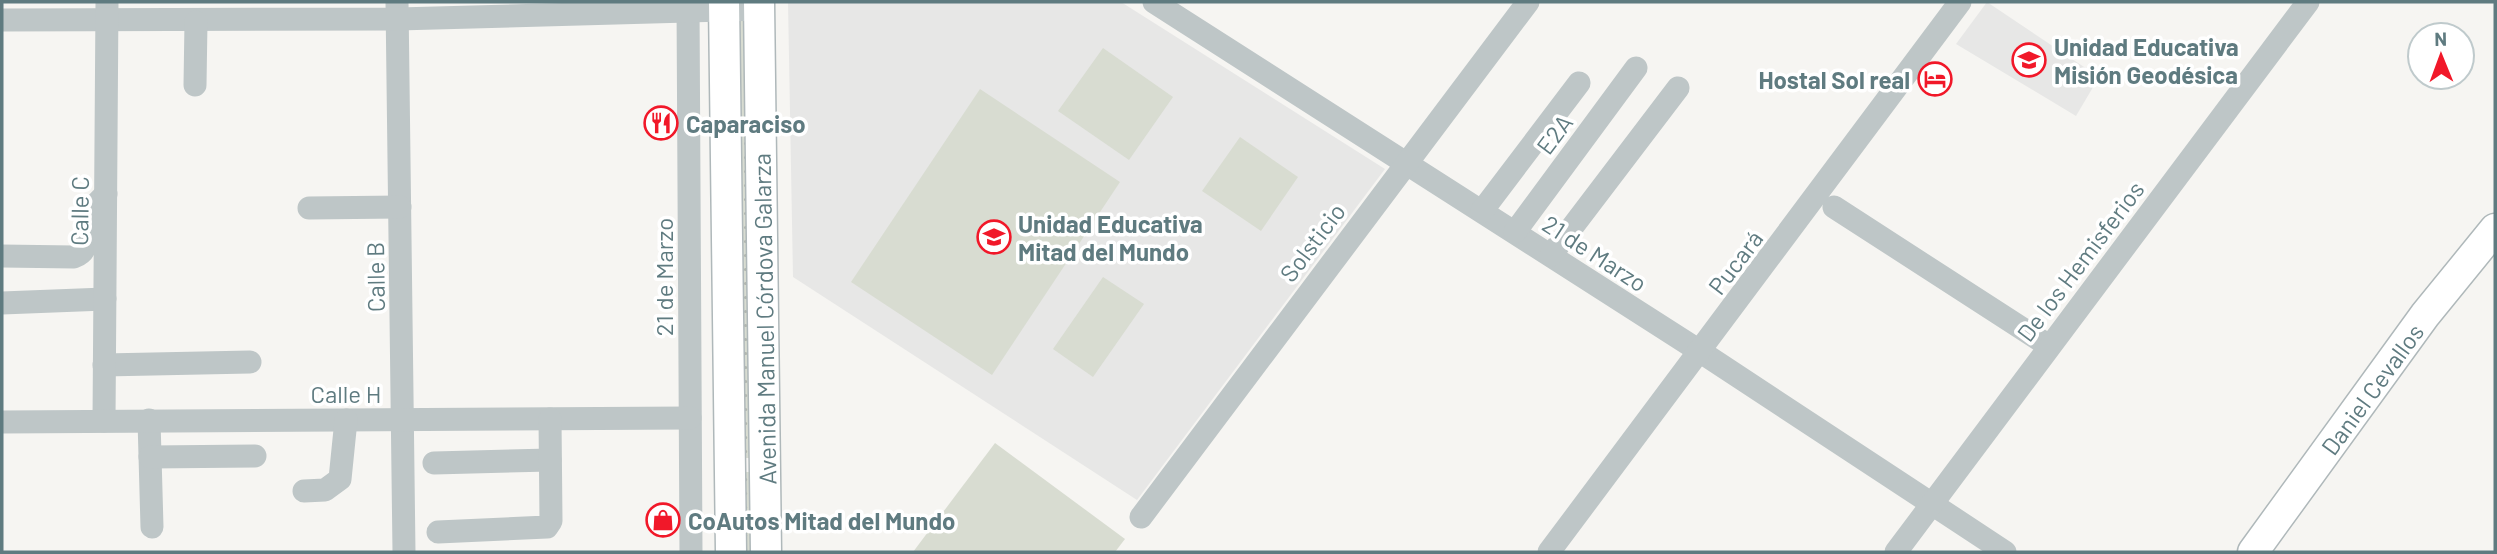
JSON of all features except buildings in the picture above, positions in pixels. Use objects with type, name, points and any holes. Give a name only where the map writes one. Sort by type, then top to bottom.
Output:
[{"type":"main road","name":"Avenida Manuel Córdova Galarza","points":[[759,5],[766,552]]},
{"type":"main road","name":"Avenida Manuel Córdova Galarza","points":[[724,6],[731,552]]},
{"type":"main road","name":"Daniel Cevallos","points":[[2253,552],[2426,315],[2495,229]]},
{"type":"main road","points":[[730,464],[766,463]]},
{"type":"street","name":"21 de Marzo","points":[[1154,2],[1701,352],[2005,552]]},
{"type":"street","name":"Solsticio","points":[[1141,517],[1405,162],[1528,2]]},
{"type":"street","name":"Pucará","points":[[1549,552],[1960,2]]},
{"type":"street","name":"De los Hemisferios","points":[[1896,552],[2308,2]]},
{"type":"street","points":[[2,20],[107,11],[196,22],[248,11],[759,5]]},
{"type":"street","name":"21 de Marzo","points":[[688,7],[691,552]]},
{"type":"street","name":"Calle C","points":[[104,421],[107,11]]},
{"type":"street","name":"Calle B","points":[[398,11],[404,552]]},
{"type":"street","points":[[195,85],[196,22]]},
{"type":"street","name":"E2A","points":[[1515,232],[1636,68]]},
{"type":"street","points":[[1482,211],[1579,83]]},
{"type":"street","points":[[1551,256],[1678,88]]},
{"type":"street","points":[[2,256],[74,257],[82,254],[86,249],[91,212],[106,194]]},
{"type":"street","points":[[309,208],[400,207]]},
{"type":"street","points":[[1834,207],[2049,346]]},
{"type":"street","points":[[2,303],[105,299]]},
{"type":"street","points":[[104,365],[250,362]]},
{"type":"street","name":"Calle H","points":[[2,422],[690,418]]},
{"type":"street","points":[[304,491],[325,490],[340,479],[346,419]]},
{"type":"street","points":[[438,532],[547,527],[551,521],[550,419]]},
{"type":"street","points":[[149,421],[152,527]]},
{"type":"street","points":[[150,457],[255,456]]},
{"type":"street","points":[[434,463],[550,460]]},
{"type":"shaded area","points":[[788,2],[1121,2],[1385,169],[1137,500],[793,277]]},
{"type":"shaded area","name":"Unidad Educativa Misión Geodésica","points":[[1987,2],[2099,77],[2076,116],[1956,44]]},
{"type":"shaded area","points":[[737,13],[743,19],[745,48],[757,458],[741,458]]},
{"type":"shaded area","points":[[1103,48],[1173,97],[1129,160],[1058,111]]},
{"type":"shaded area","points":[[980,89],[1120,182],[992,375],[851,282]]},
{"type":"shaded area","points":[[1240,137],[1298,177],[1261,231],[1202,191]]},
{"type":"shaded area","points":[[1103,277],[1144,304],[1093,377],[1053,349]]},
{"type":"shaded area","points":[[995,443],[1125,539],[1115,552],[913,552]]},
{"type":"shaded area","points":[[742,472],[757,472],[759,552],[745,552]]},
{"type":"place","name":"Unidad Educativa Misión Geodésica","points":[[2029,60]]},
{"type":"place","name":"Hostal Sol real","points":[[1935,79]]},
{"type":"place","name":"Caparaciso","points":[[661,123]]},
{"type":"place","name":"Unidad Educativa Mitad del Mundo","points":[[994,237]]},
{"type":"place","name":"CoAutos Mitad del Mundo","points":[[663,520]]}]
